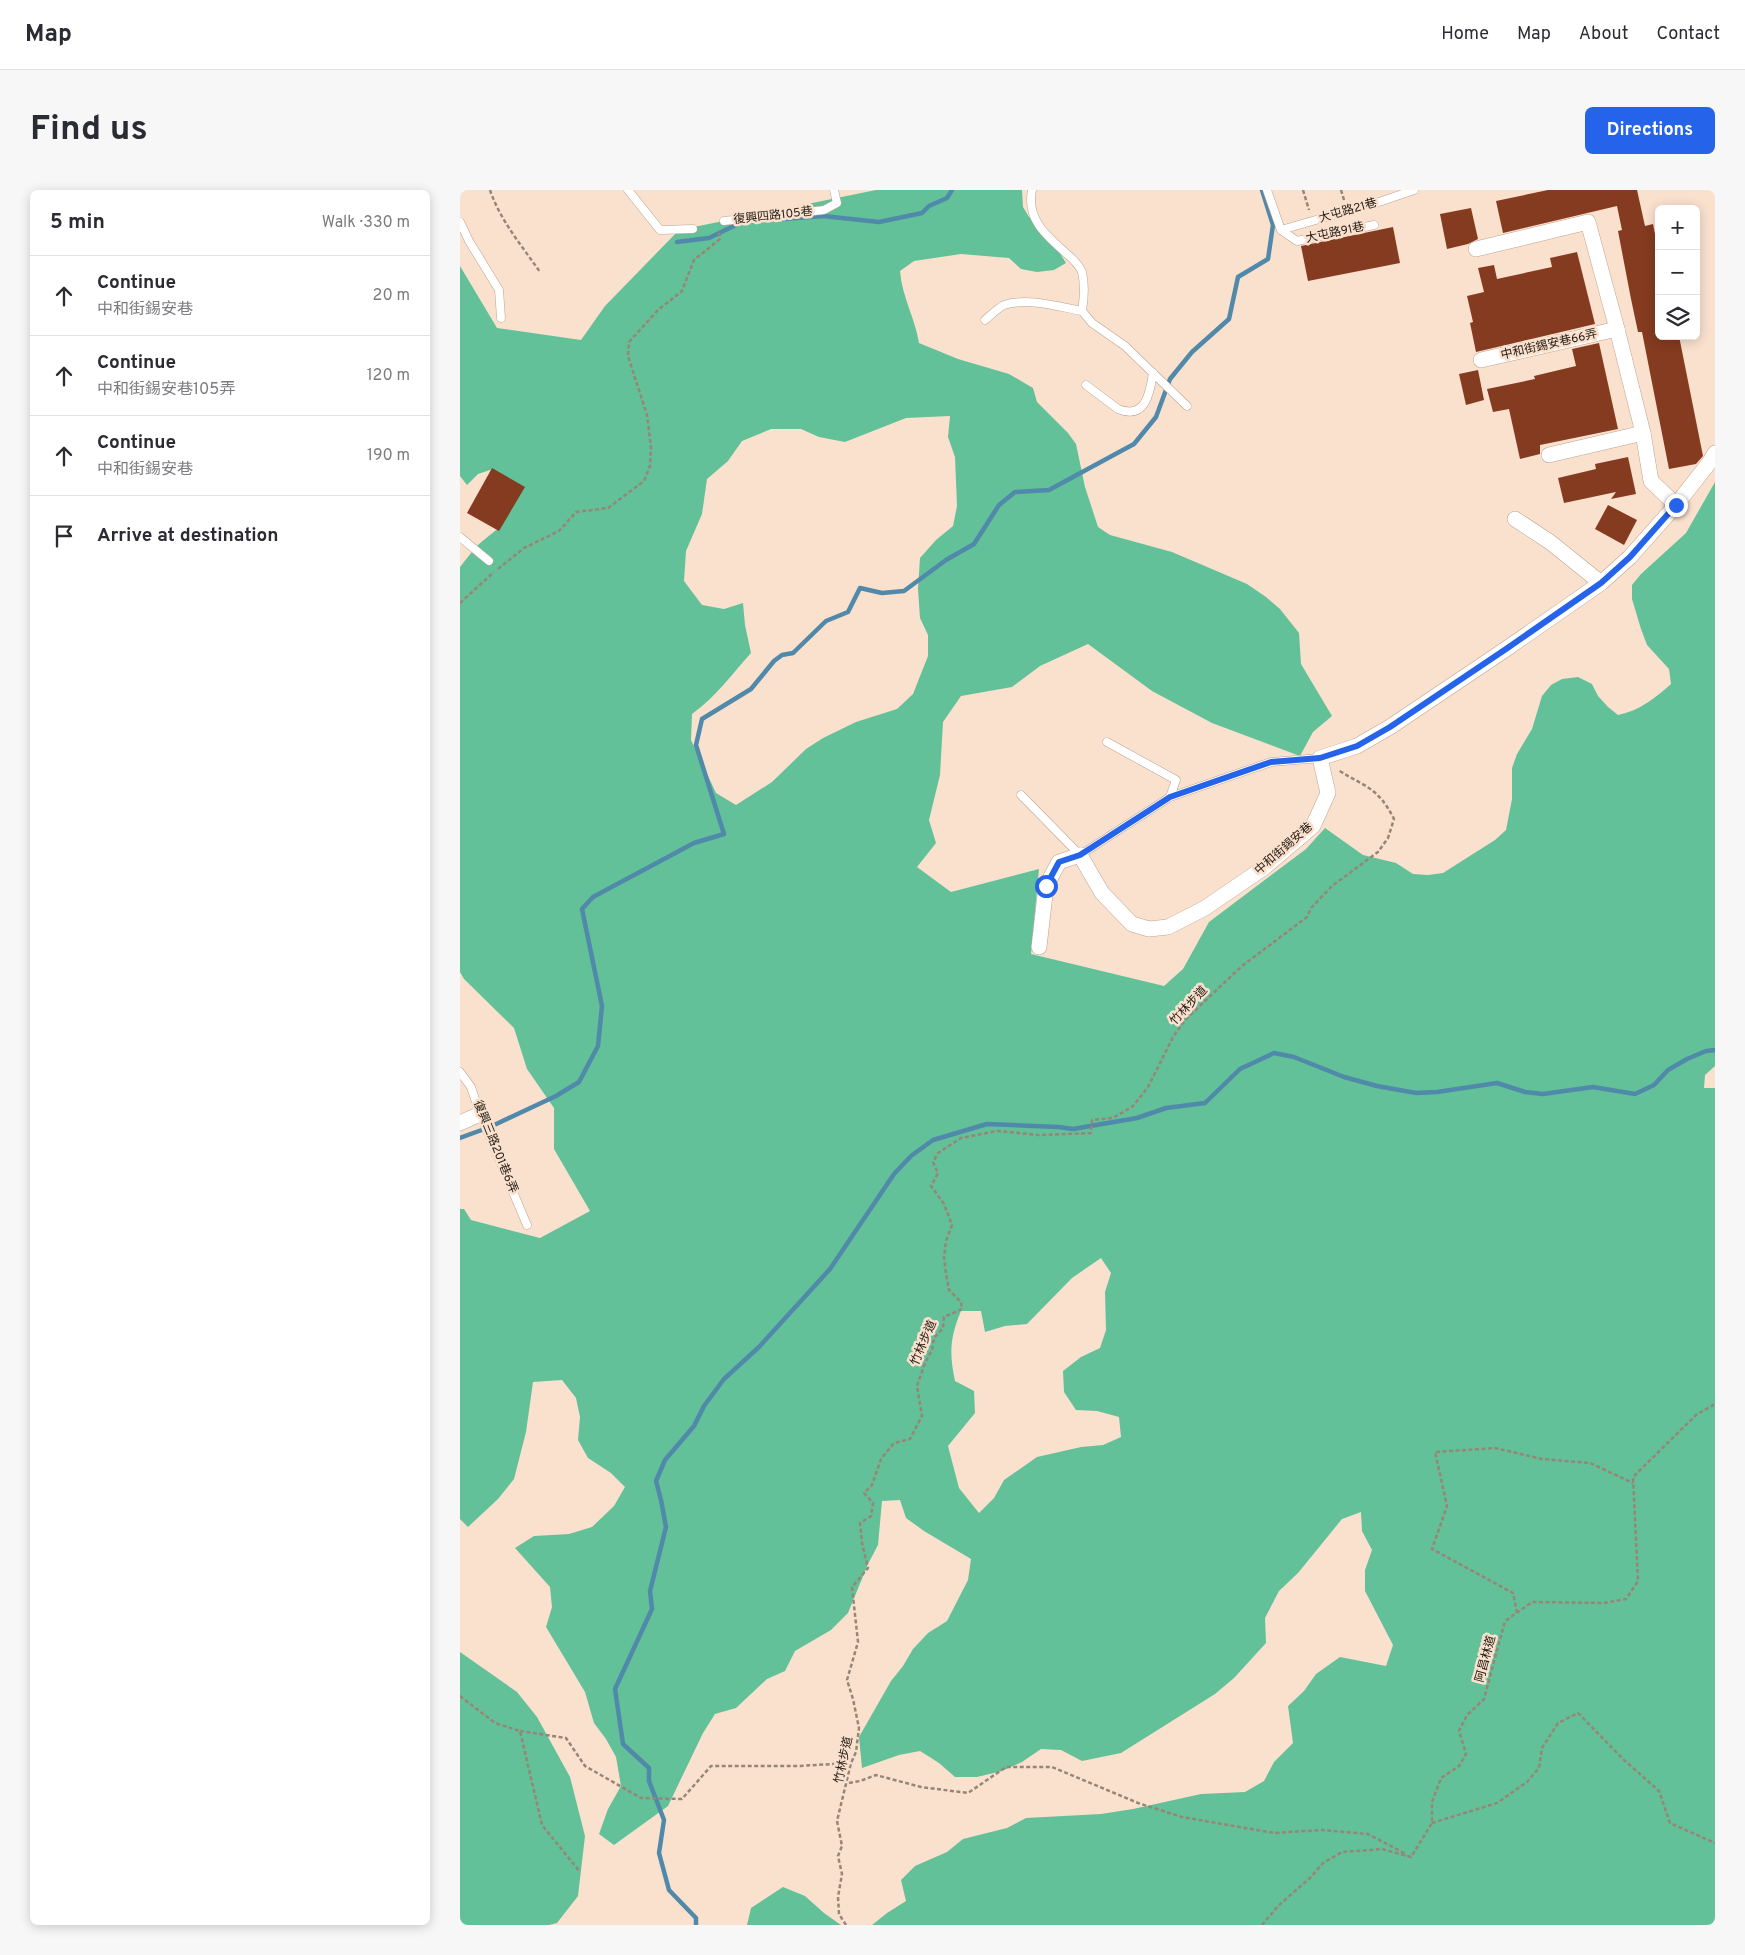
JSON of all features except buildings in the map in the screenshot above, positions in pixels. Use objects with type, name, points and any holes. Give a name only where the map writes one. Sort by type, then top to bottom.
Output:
[{"type":"street","points":[[1476,248],[1588,222],[1643,433],[1651,481],[1676,505]]},
{"type":"street","name":"中和街錫安巷66弄","points":[[1481,360],[1617,330]]},
{"type":"street","points":[[1549,455],[1643,433]]},
{"type":"street","points":[[1320,758],[1357,746],[1390,727],[1601,583],[1630,557],[1676,505],[1709,464],[1715,453]]},
{"type":"street","points":[[1515,519],[1550,542],[1601,583]]},
{"type":"street","name":"中和街錫安巷","points":[[1080,855],[1102,893],[1132,924],[1149,929],[1168,926],[1205,908],[1265,868],[1313,826],[1328,793],[1320,758]]},
{"type":"street","points":[[1039,947],[1046,886],[1059,862],[1080,855]]},
{"type":"street","points":[[460,1123],[480,1114]]},
{"type":"lane","points":[[628,190],[660,230],[693,229]]},
{"type":"lane","name":"復興四路105巷","points":[[724,221],[824,210],[837,203],[834,190]]},
{"type":"lane","points":[[1032,190],[1030,199],[1035,222],[1073,260],[1081,271],[1084,287],[1082,311]]},
{"type":"lane","points":[[1267,190],[1281,230]]},
{"type":"lane","name":"大屯路21巷","points":[[1281,230],[1414,190]]},
{"type":"lane","points":[[460,222],[469,241],[499,290],[501,318]]},
{"type":"lane","name":"大屯路91巷","points":[[1281,230],[1297,241],[1374,225]]},
{"type":"lane","points":[[985,320],[1003,306],[1023,302],[1047,304],[1082,311],[1092,323],[1125,346],[1186,406]]},
{"type":"lane","points":[[1086,385],[1118,409],[1136,411],[1144,404],[1151,390],[1153,373]]},
{"type":"lane","points":[[460,537],[489,561]]},
{"type":"lane","points":[[1107,742],[1176,780],[1170,797]]},
{"type":"lane","points":[[1021,795],[1080,855],[1170,797],[1271,762],[1320,758]]},
{"type":"lane","name":"復興三路201巷6弄","points":[[460,1072],[471,1087],[480,1114],[526,1225]]},
{"type":"path","points":[[490,190],[509,228],[540,272]]},
{"type":"path","points":[[1303,190],[1312,221]]},
{"type":"path","points":[[460,603],[492,573],[524,548],[559,530],[576,512],[608,508],[644,481],[650,466],[651,447],[646,415],[628,356],[629,342],[658,310],[682,290],[694,260],[720,238],[718,230],[724,221]]},
{"type":"path","name":"竹林步道","points":[[846,1925],[839,1914],[838,1897],[842,1874],[838,1856],[842,1846],[837,1821],[848,1783],[851,1763],[856,1752],[859,1728],[847,1680],[858,1642],[852,1587],[868,1568],[862,1543],[860,1523],[871,1516],[873,1503],[864,1494],[872,1485],[881,1459],[894,1443],[910,1439],[922,1416],[917,1386],[932,1350],[934,1338],[943,1328],[944,1317],[962,1309],[960,1302],[949,1290],[944,1257],[946,1241],[952,1225],[944,1204],[931,1186],[938,1173],[933,1162],[938,1153],[961,1138],[997,1132],[1039,1135],[1091,1133],[1092,1120],[1113,1118],[1133,1106],[1148,1087],[1173,1037],[1185,1020],[1242,966],[1307,917],[1311,908],[1332,886],[1378,852],[1388,838],[1394,819],[1387,805],[1371,788],[1320,758]]},
{"type":"path","points":[[1517,1613],[1513,1593],[1432,1549],[1447,1506],[1435,1452],[1495,1448],[1542,1459],[1590,1463],[1633,1484],[1633,1477],[1696,1415],[1715,1404]]},
{"type":"path","name":"阿昌林道","points":[[1406,1856],[1411,1857],[1432,1823],[1432,1802],[1441,1778],[1459,1766],[1466,1754],[1459,1731],[1467,1715],[1484,1699],[1505,1621],[1532,1602],[1604,1603],[1626,1599],[1638,1582],[1633,1484]]},
{"type":"path","points":[[460,1696],[495,1723],[520,1731],[566,1738],[585,1766],[641,1798],[682,1799],[711,1766],[798,1766],[851,1763]]},
{"type":"path","points":[[1432,1823],[1497,1803],[1527,1782],[1539,1768],[1542,1748],[1558,1723],[1578,1712],[1623,1759],[1659,1791],[1670,1823],[1715,1843]]},
{"type":"path","points":[[520,1731],[542,1825],[580,1872]]},
{"type":"path","points":[[848,1783],[876,1775],[921,1787],[968,1793],[1006,1767],[1052,1767],[1138,1803],[1182,1817],[1274,1833],[1322,1830],[1368,1834],[1404,1853],[1406,1856]]},
{"type":"path","points":[[1262,1925],[1278,1906],[1310,1878],[1323,1863],[1342,1852],[1382,1850],[1406,1856]]},
{"type":"green space","points":[[876,190],[1022,190],[1023,207],[1029,217],[1058,250],[1066,263],[1054,270],[1037,272],[1021,269],[1009,258],[961,254],[914,261],[900,271],[903,290],[919,343],[958,359],[1009,374],[1033,388],[1037,402],[1068,433],[1076,444],[1085,487],[1098,527],[1110,535],[1172,552],[1247,584],[1280,609],[1299,633],[1301,664],[1332,716],[1313,732],[1300,756],[1212,723],[1152,691],[1088,644],[1040,666],[1012,687],[961,696],[943,722],[940,775],[929,820],[936,843],[917,867],[951,892],[1039,869],[1031,954],[1164,986],[1183,969],[1209,922],[1306,849],[1325,828],[1363,855],[1396,863],[1413,874],[1443,873],[1495,840],[1506,830],[1512,799],[1512,768],[1517,754],[1532,729],[1542,696],[1551,685],[1562,679],[1578,677],[1592,684],[1598,696],[1618,715],[1640,707],[1671,684],[1669,669],[1647,645],[1632,599],[1632,585],[1641,574],[1686,533],[1715,482],[1715,1066],[1705,1075],[1704,1088],[1715,1088],[1715,1925],[872,1925],[906,1901],[901,1880],[915,1866],[947,1852],[963,1839],[1007,1828],[1026,1818],[1101,1814],[1201,1794],[1245,1792],[1264,1781],[1274,1762],[1293,1743],[1288,1706],[1304,1691],[1316,1674],[1340,1657],[1386,1666],[1393,1645],[1365,1591],[1365,1570],[1372,1550],[1362,1531],[1361,1512],[1342,1519],[1298,1573],[1279,1591],[1265,1618],[1266,1643],[1234,1678],[1215,1694],[1121,1753],[1082,1761],[1061,1750],[1041,1749],[1022,1762],[1002,1771],[977,1777],[955,1777],[939,1763],[920,1751],[899,1755],[862,1768],[859,1737],[891,1681],[913,1649],[928,1633],[947,1621],[968,1580],[971,1559],[906,1518],[900,1500],[882,1501],[878,1545],[848,1613],[831,1630],[795,1651],[785,1671],[767,1679],[736,1708],[715,1714],[703,1733],[668,1806],[614,1845],[599,1834],[608,1809],[621,1786],[616,1757],[594,1723],[585,1692],[546,1627],[552,1607],[550,1587],[515,1548],[534,1536],[569,1534],[592,1527],[614,1506],[625,1487],[611,1473],[588,1458],[578,1440],[580,1417],[576,1398],[562,1380],[533,1382],[526,1432],[514,1479],[498,1499],[468,1527],[460,1519],[460,1209],[464,1209],[471,1220],[540,1238],[590,1211],[554,1149],[554,1108],[527,1069],[514,1028],[464,979],[460,972],[460,567],[475,548],[500,526],[512,506],[493,469],[478,474],[467,485],[460,476],[460,266],[497,328],[581,340],[605,306],[679,230]],"holes":[[[950,416],[948,437],[955,457],[957,506],[953,526],[936,540],[920,558],[918,589],[920,618],[928,635],[928,656],[913,694],[897,709],[856,722],[823,738],[806,749],[772,782],[736,805],[716,793],[691,740],[692,714],[716,693],[751,653],[745,625],[743,603],[724,609],[702,605],[684,581],[686,551],[702,514],[707,479],[728,461],[742,441],[771,429],[801,429],[819,437],[845,442],[906,418]],[[1101,1258],[1111,1273],[1105,1292],[1106,1330],[1100,1348],[1081,1357],[1063,1371],[1064,1392],[1076,1410],[1097,1411],[1119,1417],[1121,1437],[1103,1445],[1081,1447],[1037,1457],[1004,1480],[994,1498],[979,1513],[959,1488],[948,1446],[975,1413],[974,1391],[955,1381],[953,1371],[951,1353],[953,1337],[961,1311],[981,1311],[985,1332],[1005,1326],[1027,1324],[1072,1278]]]},
{"type":"green space","points":[[460,1652],[517,1692],[537,1717],[570,1777],[585,1836],[578,1896],[557,1923],[549,1925],[460,1925]]},
{"type":"green space","points":[[783,1887],[805,1896],[841,1925],[747,1925],[751,1908]]},
{"type":"waterway","points":[[769,220],[823,216],[879,222],[922,213],[929,206],[947,198],[952,190]]},
{"type":"waterway","points":[[460,1138],[490,1127],[556,1096],[579,1082],[598,1046],[602,1006],[582,909],[593,897],[694,843],[724,834],[696,745],[702,719],[751,689],[774,661],[782,655],[793,653],[826,621],[848,612],[860,588],[882,593],[904,591],[946,560],[974,544],[999,505],[1015,492],[1049,490],[1134,444],[1156,417],[1170,379],[1192,352],[1229,319],[1238,277],[1268,259],[1273,225],[1262,190]]},
{"type":"waterway","points":[[677,242],[709,238],[744,221]]},
{"type":"waterway","points":[[696,1925],[696,1918],[669,1890],[659,1853],[664,1820],[649,1781],[649,1768],[623,1744],[615,1689],[652,1609],[650,1591],[666,1527],[656,1481],[665,1460],[694,1426],[704,1406],[724,1379],[759,1347],[830,1269],[894,1174],[911,1156],[933,1140],[987,1124],[1073,1129],[1137,1118],[1166,1108],[1205,1103],[1240,1069],[1274,1053],[1294,1057],[1344,1077],[1377,1086],[1416,1093],[1437,1092],[1497,1083],[1525,1092],[1543,1094],[1593,1087],[1635,1094],[1654,1085],[1668,1070],[1687,1059],[1706,1051],[1715,1050]]},
{"type":"route","points":[[1046,886],[1059,862],[1080,855],[1092,848],[1170,797],[1271,762],[1320,758],[1357,746],[1390,727],[1601,583],[1630,557],[1676,505]]}]
